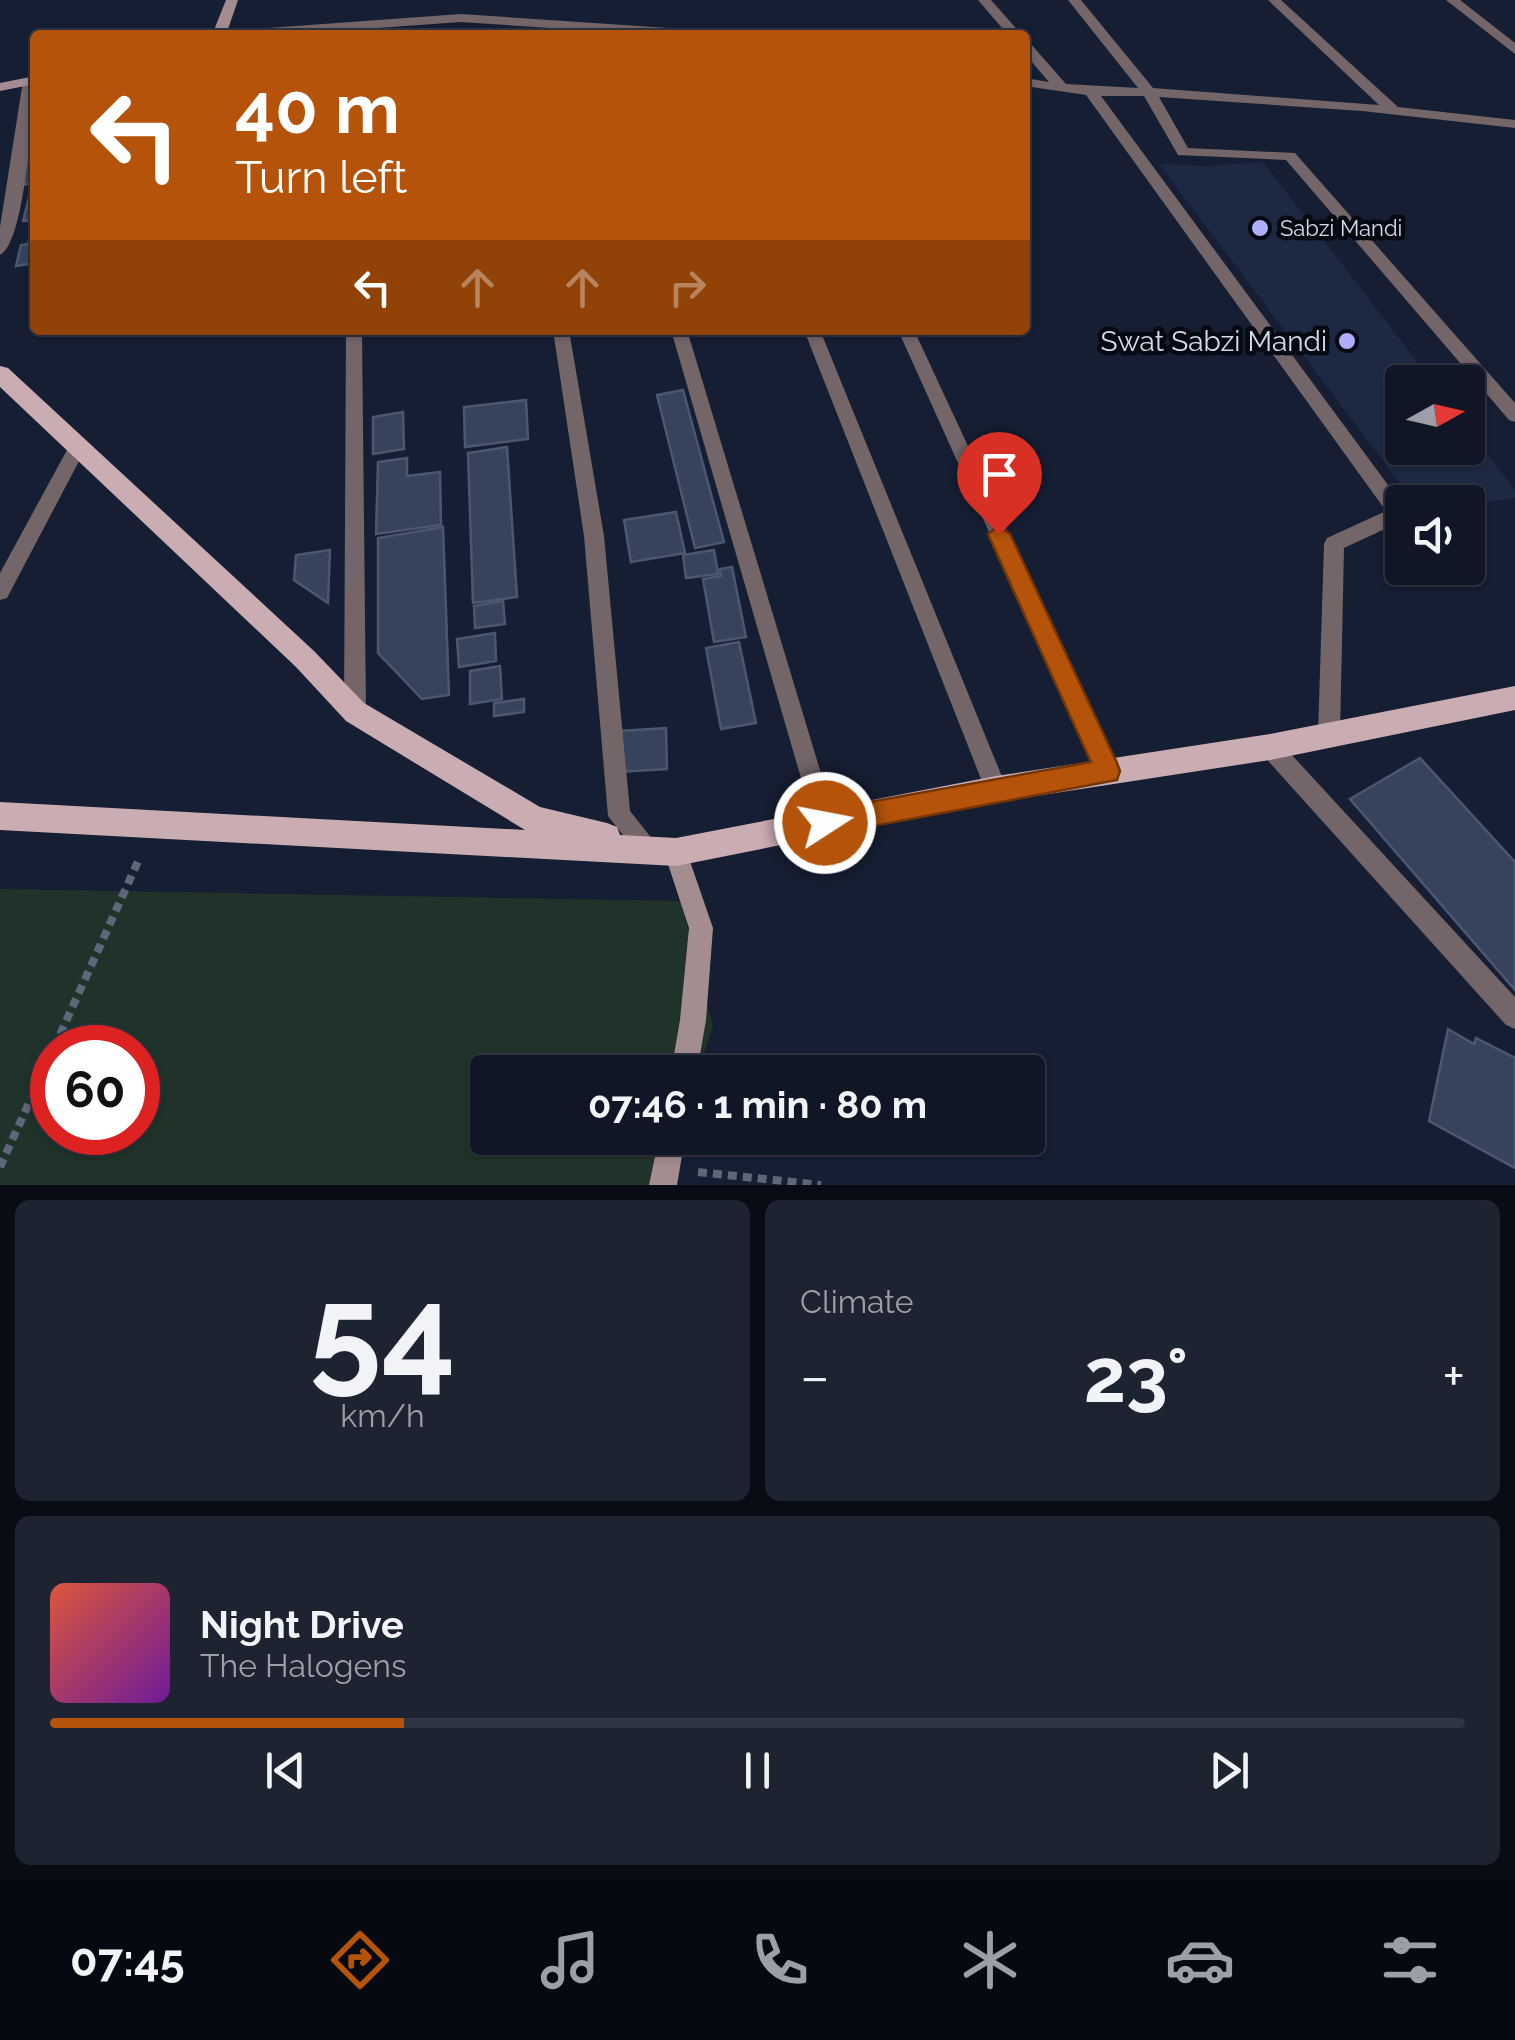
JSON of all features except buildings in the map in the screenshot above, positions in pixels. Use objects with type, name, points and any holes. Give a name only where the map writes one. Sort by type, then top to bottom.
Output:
[{"type":"main road","points":[[221,30],[232,0]]},
{"type":"main road","points":[[0,87],[30,80]]},
{"type":"main road","points":[[0,374],[305,658],[355,712],[534,820],[676,852]]},
{"type":"main road","points":[[0,816],[676,852],[996,789],[1270,747],[1515,698]]},
{"type":"main road","points":[[676,852],[701,928],[687,1055]]},
{"type":"street","points":[[984,0],[1011,30]]},
{"type":"street","points":[[1074,0],[1149,92],[1183,152],[1290,156],[1515,416]]},
{"type":"street","points":[[1274,0],[1393,110]]},
{"type":"street","points":[[1452,0],[1515,50]]},
{"type":"street","points":[[345,30],[507,18],[590,30]]},
{"type":"street","points":[[507,18],[509,30]]},
{"type":"street","points":[[1030,52],[1060,85]]},
{"type":"street","points":[[1030,82],[1091,92],[1149,92],[1393,110],[1507,124],[1515,138]]},
{"type":"street","points":[[1091,92],[1399,514],[1334,544],[1329,735]]},
{"type":"street","points":[[0,250],[11,217],[30,93]]},
{"type":"street","points":[[354,335],[355,712]]},
{"type":"street","points":[[562,335],[594,536],[619,816],[645,846]]},
{"type":"street","points":[[680,335],[825,823]]},
{"type":"street","points":[[814,335],[996,789]]},
{"type":"street","points":[[908,335],[1108,771]]},
{"type":"street","points":[[0,592],[79,444]]},
{"type":"street","points":[[1270,747],[1515,1016]]},
{"type":"path","points":[[65,1025],[153,824]]},
{"type":"path","points":[[0,1168],[30,1102]]},
{"type":"path","points":[[665,1177],[820,1185]]},
{"type":"shaded area","name":"Swat Sabzi Mandi","points":[[1263,162],[1420,365],[1385,365],[1385,464],[1159,164]]},
{"type":"shaded area","name":"Swat Sabzi Mandi","points":[[1485,450],[1515,490],[1515,498],[1485,502],[1485,485],[1401,485],[1386,465],[1485,465]]},
{"type":"green space","points":[[0,889],[681,901],[713,1026],[704,1055],[470,1055],[470,1155],[673,1155],[663,1185],[0,1185]]},
{"type":"place","name":"Sabzi Mandi","points":[[1260,228]]},
{"type":"place","name":"Swat Sabzi Mandi","points":[[1347,341]]},
{"type":"route","points":[[825,823],[1108,771],[999,534]]}]
